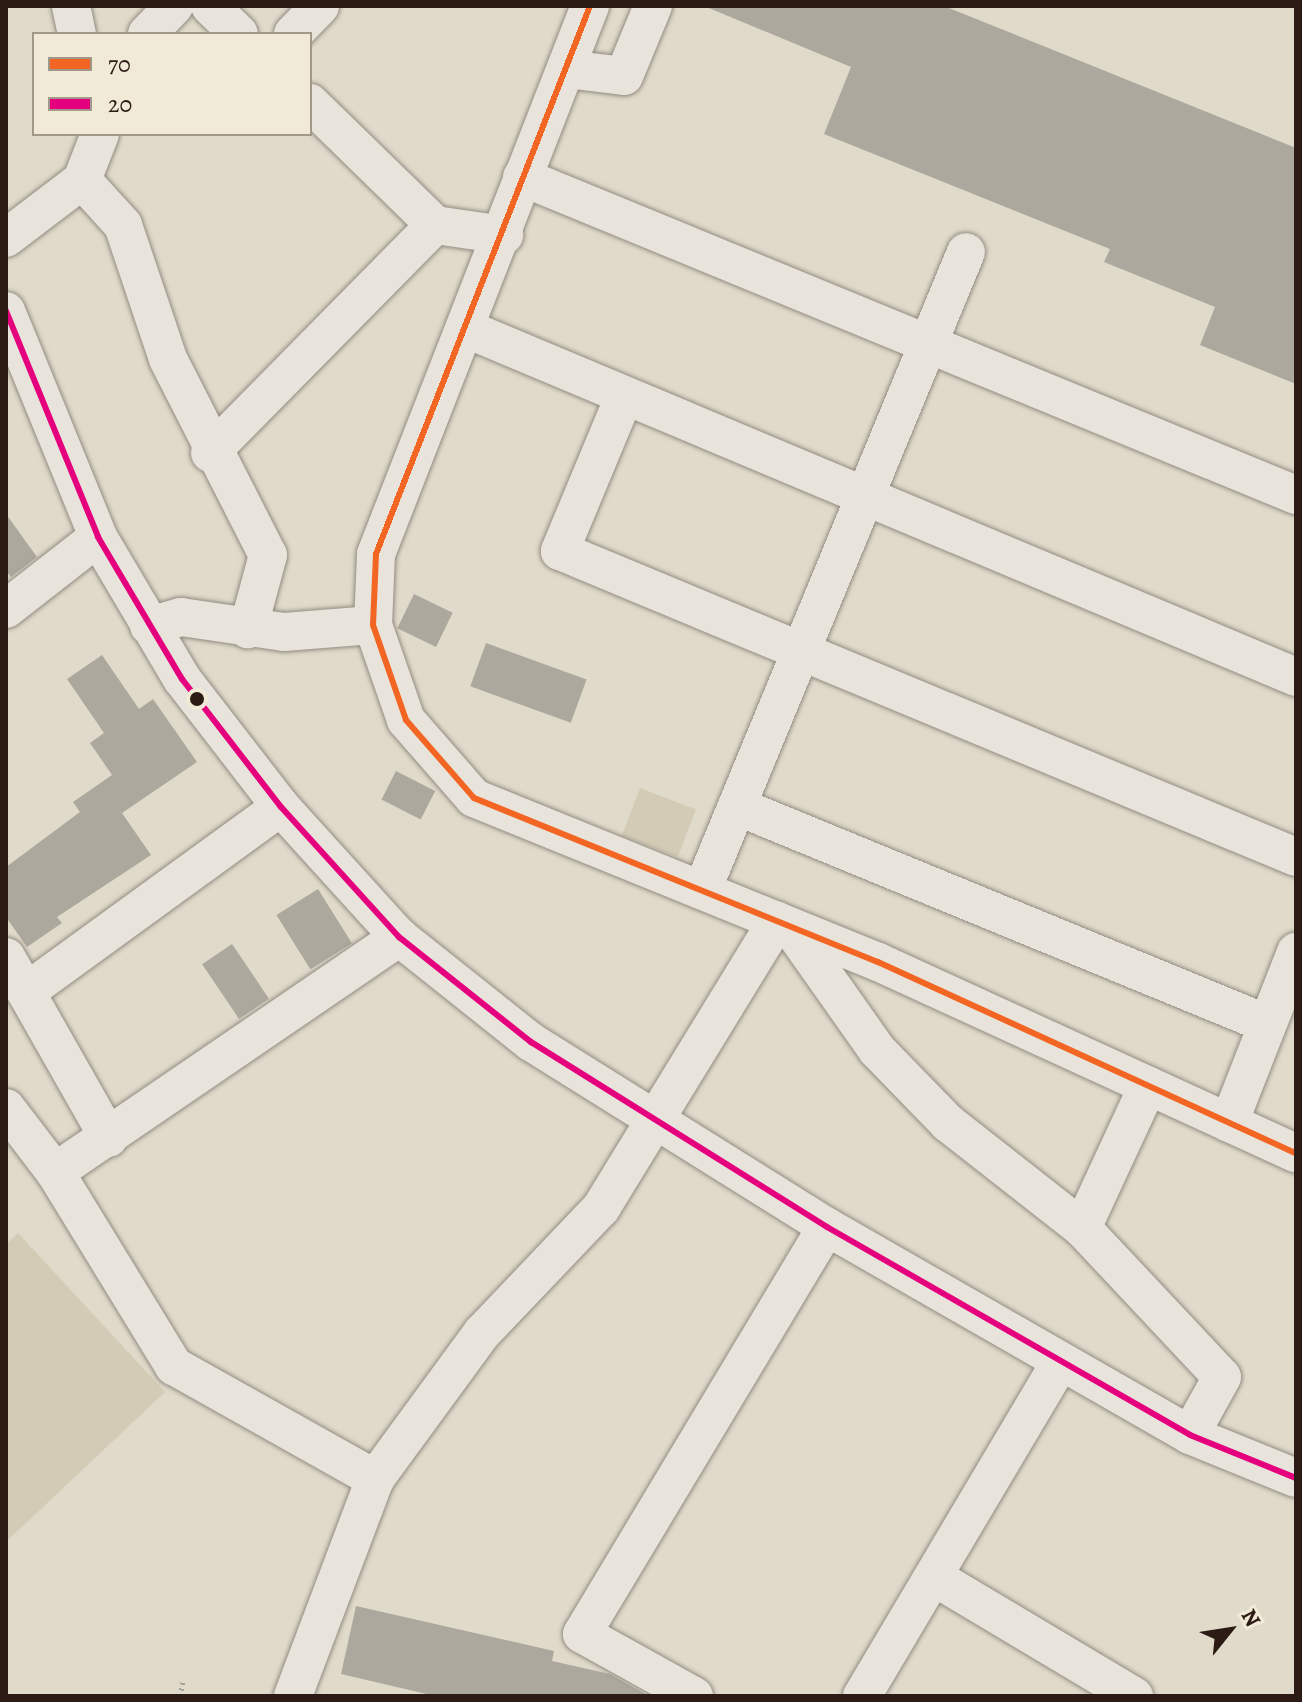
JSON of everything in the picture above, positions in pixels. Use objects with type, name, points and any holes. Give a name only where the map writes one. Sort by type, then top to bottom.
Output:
[{"type":"street","points":[[71,6],[77,32]]},
{"type":"street","points":[[149,32],[174,6]]},
{"type":"street","points":[[210,6],[237,32]]},
{"type":"street","points":[[295,32],[320,6]]},
{"type":"street","points":[[590,6],[522,177],[504,235],[376,554],[373,625],[406,720],[474,798],[703,888],[1296,1153]]},
{"type":"street","points":[[566,69],[624,76],[653,6]]},
{"type":"street","points":[[312,105],[435,225],[504,235]]},
{"type":"street","points":[[6,238],[82,180],[101,136]]},
{"type":"street","points":[[522,177],[931,339],[1296,495]]},
{"type":"street","points":[[82,180],[123,225],[210,453],[268,555],[248,629]]},
{"type":"street","points":[[210,453],[435,225]]},
{"type":"street","points":[[703,888],[966,252]]},
{"type":"street","points":[[6,311],[98,537],[149,626],[281,807],[399,937],[531,1042],[827,1227],[1190,1435],[1296,1478]]},
{"type":"street","points":[[467,329],[624,397],[868,494],[1296,677]]},
{"type":"street","points":[[624,397],[560,551],[1296,857]]},
{"type":"street","points":[[6,609],[98,537]]},
{"type":"street","points":[[149,626],[203,618],[248,629],[373,625]]},
{"type":"street","points":[[26,992],[281,807]]},
{"type":"street","points":[[739,807],[1265,1023]]},
{"type":"street","points":[[293,1696],[375,1479],[482,1333],[601,1208],[784,924]]},
{"type":"street","points":[[784,924],[877,1050],[948,1123],[1082,1228],[1222,1377],[1190,1435]]},
{"type":"street","points":[[55,1172],[399,937]]},
{"type":"street","points":[[1229,1123],[1265,1023],[1296,952]]},
{"type":"street","points":[[6,957],[109,1138]]},
{"type":"street","points":[[1082,1228],[1148,1086]]},
{"type":"street","points":[[6,1108],[55,1172],[174,1366],[375,1479]]},
{"type":"street","points":[[694,1696],[582,1634],[827,1227]]},
{"type":"street","points":[[862,1696],[1060,1363]]},
{"type":"street","points":[[934,1577],[1134,1696]]},
{"type":"path","points":[[180,1696],[183,1680]]},
{"type":"shaded area","points":[[640,788],[696,810],[678,857],[622,836]]},
{"type":"shaded area","points":[[18,1233],[165,1392],[6,1542],[6,1244]]},
{"type":"building","points":[[704,6],[944,6],[1296,148],[1296,384],[1200,345],[1215,307],[1104,262],[1110,249],[824,134],[851,67]]},
{"type":"building","points":[[6,514],[37,557],[11,577],[6,571]]},
{"type":"building","points":[[414,594],[453,613],[436,647],[397,628]]},
{"type":"building","points":[[486,643],[587,680],[571,723],[470,686]]},
{"type":"building","points":[[102,655],[139,709],[153,699],[197,762],[122,813],[151,855],[57,917],[62,923],[27,947],[6,917],[6,867],[80,812],[73,802],[112,775],[90,743],[104,733],[67,679]]},
{"type":"building","points":[[396,771],[435,791],[421,819],[381,800]]},
{"type":"building","points":[[318,889],[352,943],[310,969],[276,915]]},
{"type":"building","points":[[232,944],[269,999],[239,1019],[202,964]]},
{"type":"building","points":[[356,1606],[554,1651],[552,1661],[610,1674],[649,1696],[435,1696],[341,1674]]},
{"type":"transit line","name":"70","points":[[590,6],[376,554],[373,625],[406,720],[474,798],[878,962],[1296,1153]]},
{"type":"transit line","name":"20","points":[[6,311],[98,537],[182,679],[281,807],[399,937],[531,1042],[827,1227],[1190,1435],[1296,1478]]}]
